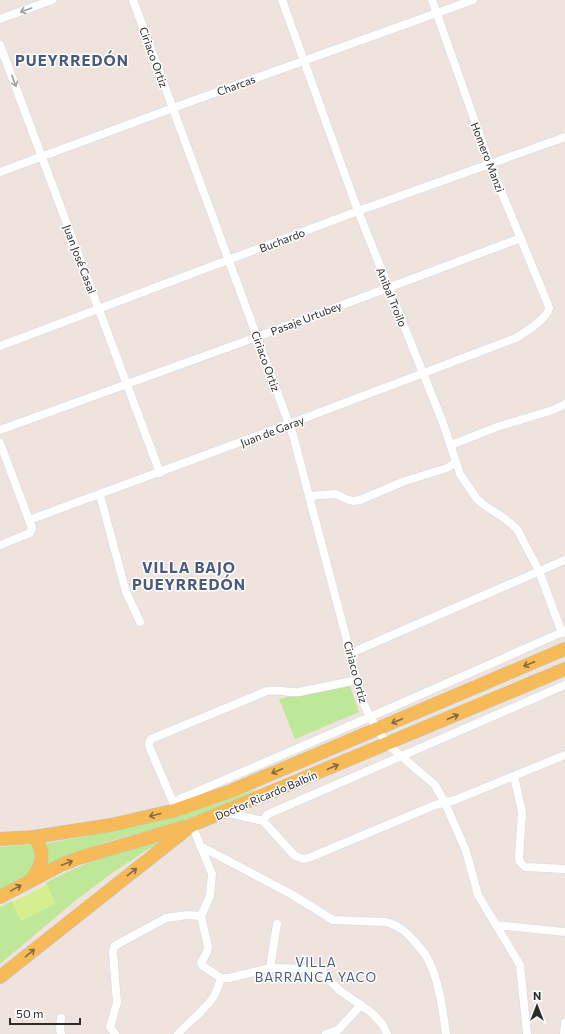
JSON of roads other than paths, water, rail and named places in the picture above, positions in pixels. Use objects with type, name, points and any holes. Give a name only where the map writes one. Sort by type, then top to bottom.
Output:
[{"type":"main road","name":"Doctor Ricardo Balbín","points":[[0,839],[34,837],[111,825],[231,790],[565,649]]},
{"type":"main road","name":"Doctor Ricardo Balbín","points":[[0,977],[192,826],[565,669]]},
{"type":"main road","points":[[0,897],[32,879],[79,858],[192,826]]},
{"type":"main road","points":[[32,879],[40,867],[42,852],[34,837]]},
{"type":"street","points":[[0,19],[52,0]]},
{"type":"street","name":"Ciriaco Ortiz","points":[[133,0],[293,435],[363,702],[370,718],[387,744],[435,785],[445,803],[466,851],[478,895],[520,965],[527,1034]]},
{"type":"street","name":"Anibal Troilo","points":[[282,0],[358,211],[438,410],[460,474],[477,499],[517,529],[539,571],[564,632]]},
{"type":"street","name":"Homero Manzi","points":[[432,0],[490,164],[549,307],[549,311]]},
{"type":"street","name":"Charcas","points":[[0,172],[474,0]]},
{"type":"street","name":"Juan José Casal","points":[[0,45],[160,473]]},
{"type":"street","name":"Buchardo","points":[[0,346],[358,211],[565,137]]},
{"type":"street","name":"Pasaje Urtubey","points":[[0,430],[127,385],[521,238]]},
{"type":"street","name":"Juan de Garay","points":[[29,520],[160,473],[516,338],[547,315],[549,311]]},
{"type":"street","points":[[451,445],[498,427],[553,410],[565,404]]},
{"type":"street","points":[[0,443],[32,528],[30,533],[0,545]]},
{"type":"street","points":[[309,496],[336,494],[346,499],[360,500],[411,479],[447,468],[456,462]]},
{"type":"street","points":[[100,495],[126,592],[140,622]]},
{"type":"street","points":[[351,653],[565,560]]},
{"type":"street","points":[[357,680],[299,692],[274,690],[267,691],[151,739],[149,746],[175,806],[564,632]]},
{"type":"street","points":[[263,821],[267,815],[273,812],[565,685]]},
{"type":"street","points":[[225,812],[263,821],[295,856],[304,859],[436,805],[445,803],[565,755]]},
{"type":"street","points":[[514,776],[522,812],[520,862],[525,867],[565,869]]},
{"type":"street","points":[[192,826],[212,874],[210,896],[201,916],[208,947],[201,963],[203,966],[221,978],[229,978],[270,968],[314,969],[322,974],[339,990],[378,1018],[383,1024],[387,1034]]},
{"type":"street","points":[[200,846],[291,894],[333,920],[385,922],[393,924],[405,931],[429,961],[441,1001],[446,1034]]},
{"type":"street","points":[[115,1034],[110,1027],[117,1003],[113,952],[114,948],[118,944],[166,918],[188,915],[201,916]]},
{"type":"street","points":[[270,968],[277,924]]},
{"type":"street","points":[[496,926],[565,932]]},
{"type":"street","points":[[178,1034],[185,1025],[207,1006],[215,996],[221,978]]},
{"type":"street","points":[[326,1034],[338,1030],[361,1005]]},
{"type":"street","points":[[61,1018],[61,1034]]},
{"type":"street","points":[[564,1034],[565,1023]]},
{"type":"district","name":"PUEYRREDÓN","points":[[72,60]]},
{"type":"district","name":"VILLA BAJO PUEYRREDÓN","points":[[189,576]]},
{"type":"district","name":"VILLA BARRANCA YACO","points":[[316,970]]}]
